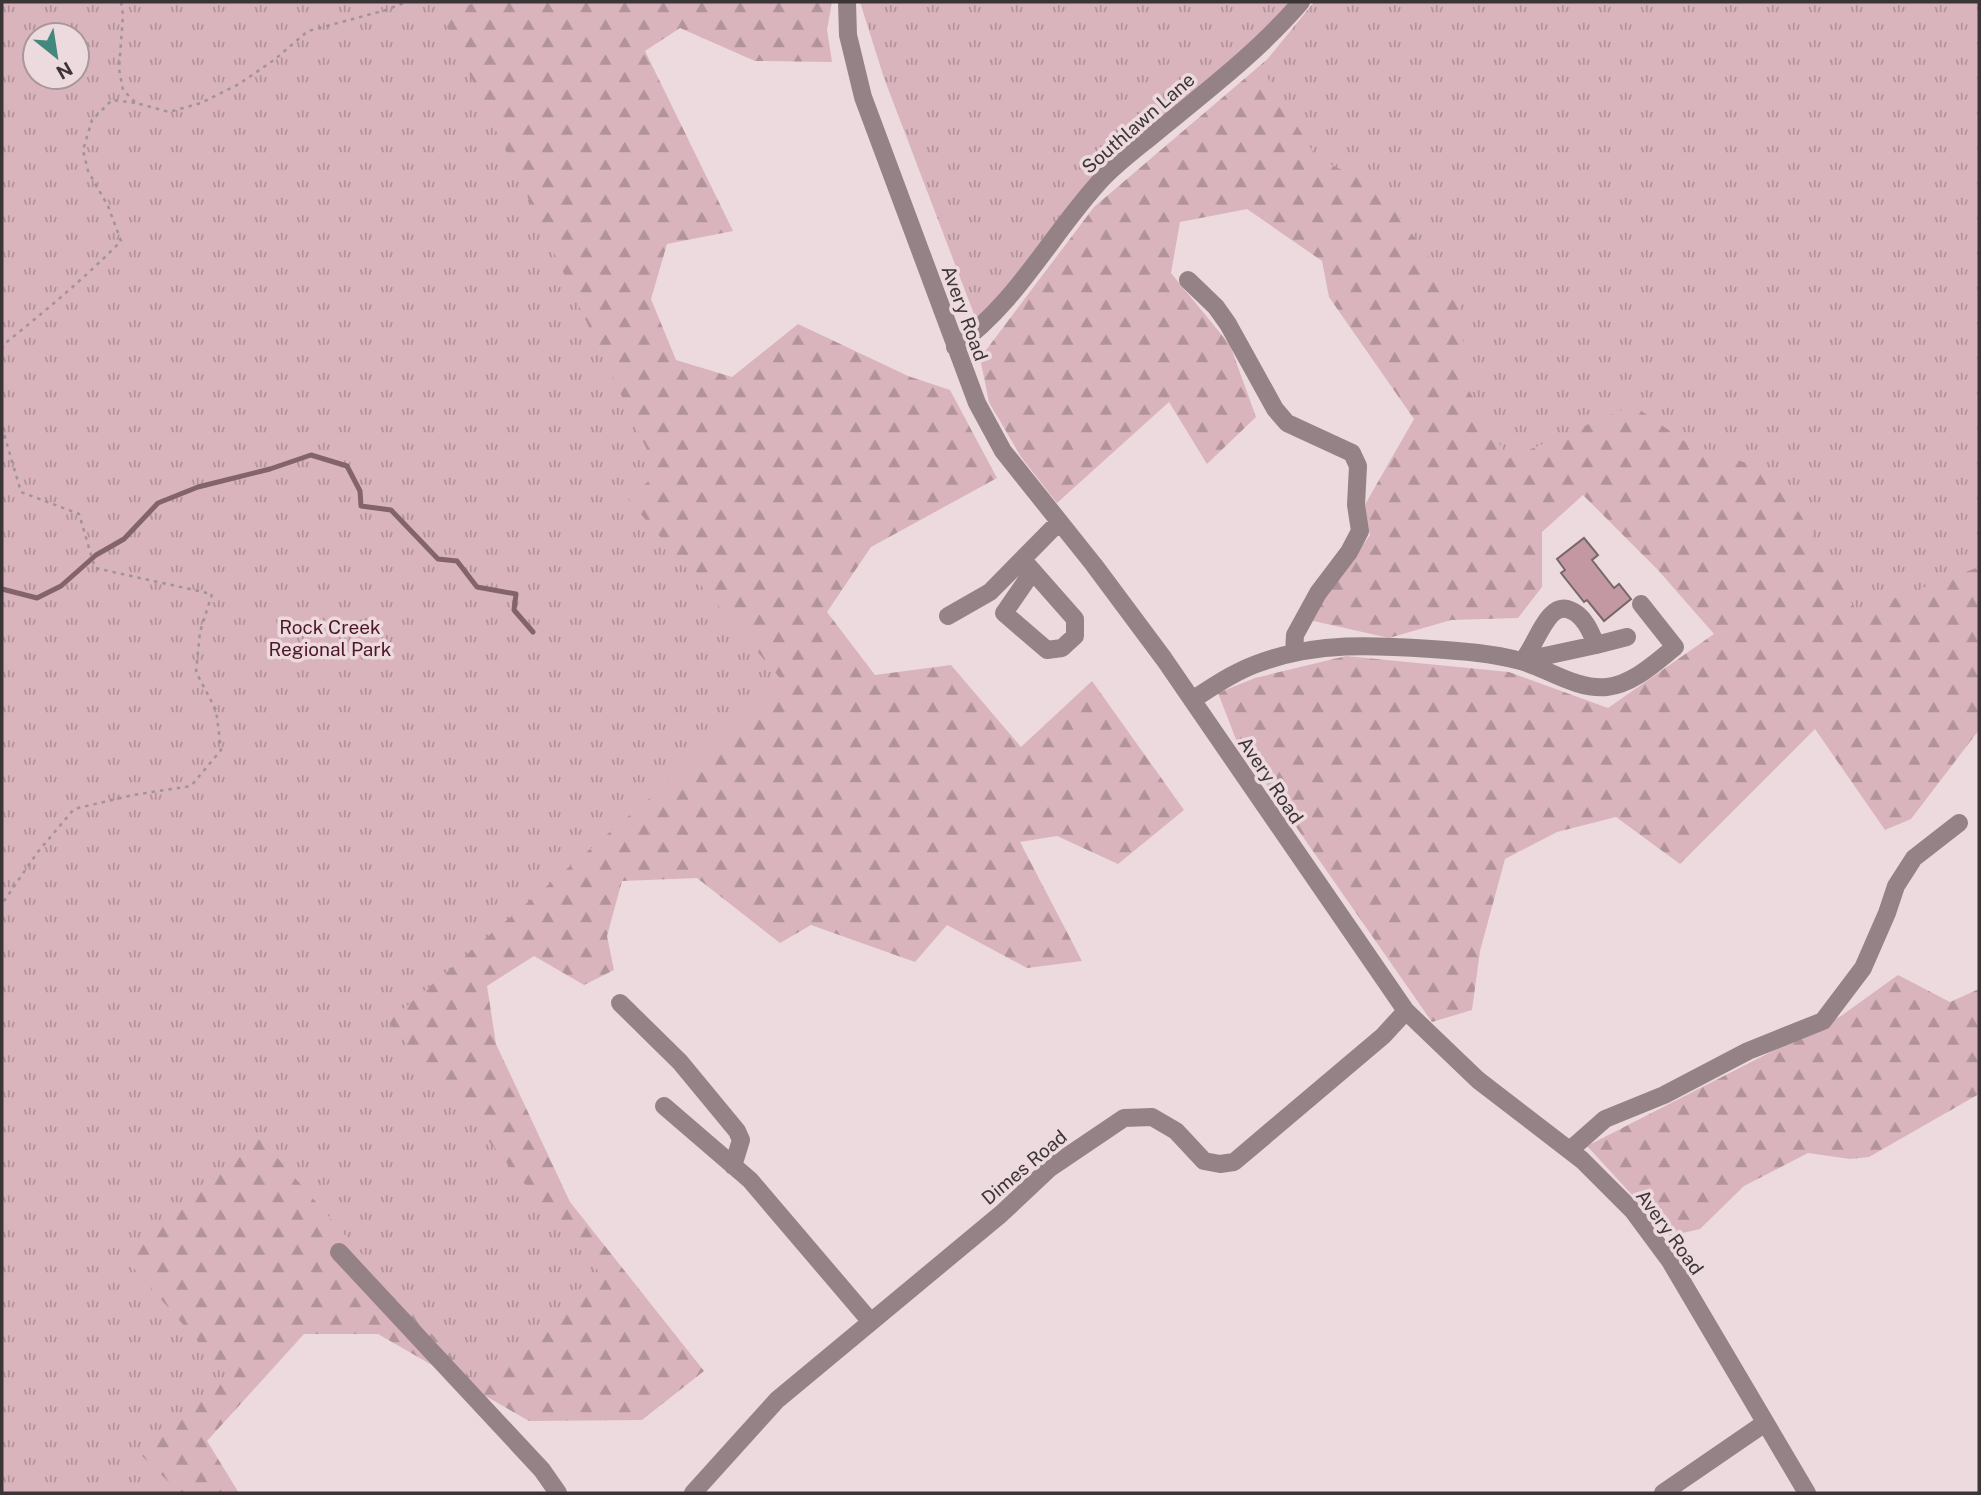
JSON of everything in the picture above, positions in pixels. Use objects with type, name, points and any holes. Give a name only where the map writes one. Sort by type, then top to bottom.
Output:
[{"type":"street","name":"Avery Road","points":[[847,2],[848,35],[863,97],[976,403],[1016,468],[1094,565],[1192,700],[1406,1011],[1478,1080],[1570,1150],[1633,1212],[1670,1261],[1807,1493]]},
{"type":"street","name":"Southlawn Lane","points":[[956,347],[1006,302],[1103,177],[1225,75],[1301,2]]},
{"type":"street","points":[[1188,280],[1216,307],[1228,324],[1275,409],[1287,423],[1352,453],[1358,466],[1356,505],[1360,531],[1349,552],[1318,593],[1295,635],[1294,653]]},
{"type":"street","points":[[1028,566],[1074,620],[1075,636],[1062,648],[1047,650],[1004,613],[1028,566],[1059,522]]},
{"type":"street","points":[[948,616],[990,593],[1028,566]]},
{"type":"street","points":[[1192,700],[1234,674],[1261,662],[1323,648],[1366,646],[1479,652],[1522,661],[1595,687],[1609,687],[1642,673],[1675,648],[1641,604]]},
{"type":"street","points":[[1522,661],[1531,652],[1552,612],[1559,608],[1575,612],[1583,619],[1596,645]]},
{"type":"street","points":[[1522,661],[1628,636]]},
{"type":"street","points":[[1570,1150],[1605,1119],[1664,1095],[1748,1051],[1823,1021],[1863,968],[1896,886],[1914,858],[1959,824]]},
{"type":"street","points":[[620,1003],[680,1062],[737,1131],[741,1140],[733,1166]]},
{"type":"street","name":"Dimes Road","points":[[693,1493],[777,1400],[1002,1213],[1050,1168],[1124,1118],[1152,1117],[1176,1131],[1204,1161],[1220,1164],[1234,1162],[1383,1036],[1406,1011]]},
{"type":"street","points":[[664,1106],[750,1180],[871,1322]]},
{"type":"street","points":[[339,1252],[542,1470],[558,1493]]},
{"type":"street","points":[[1663,1493],[1765,1423]]},
{"type":"path","points":[[121,2],[123,15],[119,69],[123,90],[136,103]]},
{"type":"path","points":[[2,349],[3,345],[82,279],[121,242],[108,206],[88,171],[83,150],[92,120],[112,100],[169,112],[201,103],[239,84],[274,60],[308,31],[406,2]]},
{"type":"path","points":[[2,427],[21,492],[79,514],[95,568],[212,594],[200,632],[196,672],[216,710],[221,750],[191,786],[133,795],[74,809],[37,853],[2,904]]},
{"type":"green space","name":"Rock Creek Regional Park","points":[[2,2],[476,2],[442,16],[658,473],[628,499],[784,683],[388,1022],[599,1272],[474,1382],[259,1137],[124,1257],[228,1376],[140,1454],[180,1493],[2,1493]]},
{"type":"green space","name":"Rock Creek Regional Park","points":[[82,2],[832,2],[827,30],[832,62],[755,61],[680,28],[645,51],[733,231],[667,244],[651,299],[676,360],[732,377],[798,324],[908,376],[950,390],[997,478],[871,547],[827,612],[875,675],[951,665],[1021,747],[1092,681],[1184,810],[1118,864],[1057,836],[1020,842],[1082,961],[1027,968],[947,925],[915,962],[811,925],[780,943],[697,878],[622,881],[607,936],[614,970],[584,985],[534,956],[487,986],[496,1044],[570,1202],[704,1371],[642,1420],[529,1421],[378,1334],[304,1334],[207,1441],[239,1493],[2,1493],[2,31],[21,24],[21,91],[91,91],[91,21],[30,21]]},
{"type":"green space","points":[[860,2],[1292,2],[1274,23],[1184,100],[977,322],[884,78]]},
{"type":"green space","points":[[1314,2],[1979,2],[1979,567],[1857,612],[1776,473],[1687,443],[1633,405],[1508,459],[1467,387],[1459,300],[1380,189],[1316,157],[1261,67]]},
{"type":"green space","points":[[1979,2],[1979,730],[1911,819],[1885,830],[1815,729],[1680,864],[1616,817],[1557,832],[1505,859],[1480,951],[1472,1010],[1432,1022],[1237,742],[1218,693],[1255,678],[1346,656],[1509,672],[1608,708],[1714,634],[1658,570],[1583,495],[1542,532],[1542,587],[1518,618],[1451,620],[1389,638],[1309,620],[1370,535],[1363,508],[1414,419],[1329,297],[1322,261],[1247,209],[1180,222],[1171,273],[1230,345],[1256,417],[1207,464],[1169,402],[1057,503],[1021,457],[989,402],[980,358],[1094,207],[1297,34]]},
{"type":"green space","points":[[1898,975],[1950,1002],[1979,989],[1979,1094],[1869,1157],[1850,1159],[1808,1153],[1744,1186],[1700,1229],[1670,1236],[1587,1146],[1841,1016]]},
{"type":"building","points":[[1584,538],[1598,555],[1592,560],[1614,588],[1619,584],[1631,599],[1604,621],[1587,600],[1584,602],[1561,573],[1565,570],[1557,559]]},
{"type":"waterway","points":[[2,589],[37,598],[61,586],[96,555],[124,539],[158,503],[198,487],[270,469],[311,455],[347,466],[360,491],[361,506],[391,510],[438,559],[457,561],[477,587],[516,594],[514,610],[533,632]]}]
